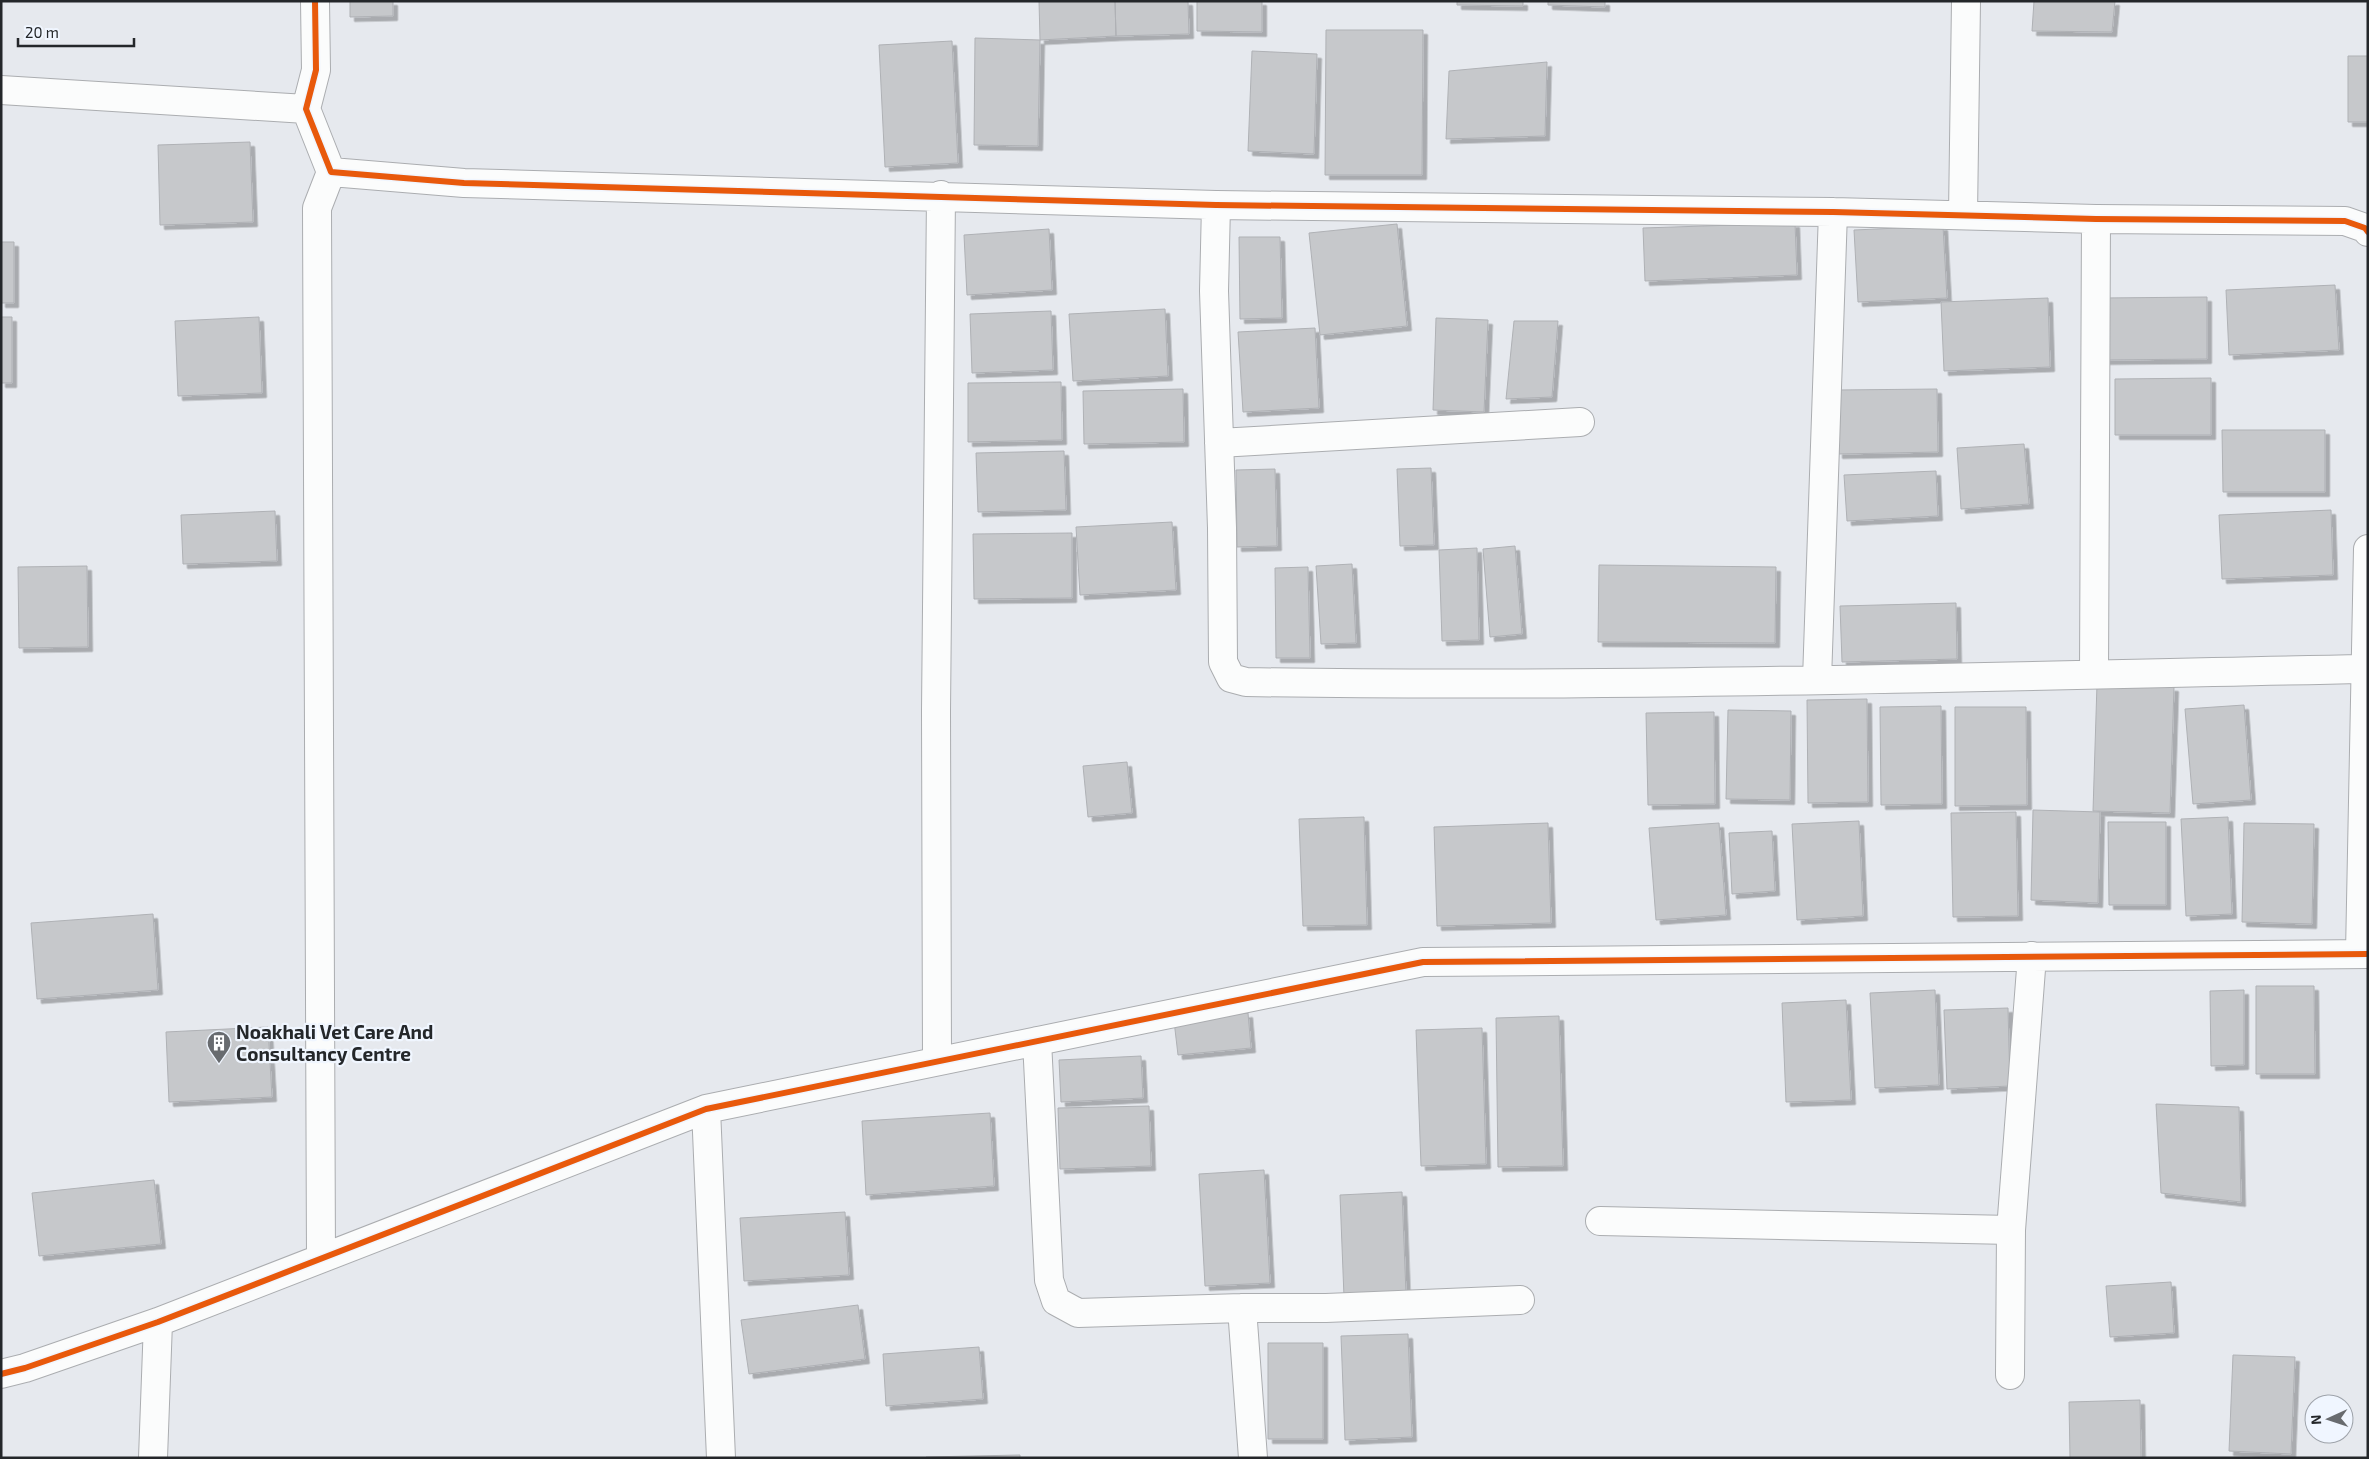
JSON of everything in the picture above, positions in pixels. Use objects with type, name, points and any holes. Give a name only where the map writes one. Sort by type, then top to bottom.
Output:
[{"type":"street","points":[[315,1],[316,70],[306,109],[331,172],[316,208],[321,1258]]},
{"type":"street","points":[[1963,215],[1966,1]]},
{"type":"street","points":[[1,90],[306,109]]},
{"type":"street","points":[[331,172],[464,183],[1216,204],[1833,212],[2096,219],[2345,221],[2365,228],[2368,232]]},
{"type":"street","points":[[937,1062],[936,711],[941,195]]},
{"type":"street","points":[[1216,204],[1214,291],[1222,528],[1223,662],[1231,678],[1246,682],[1378,684],[1816,680],[2366,668]]},
{"type":"street","points":[[1816,680],[1833,212]]},
{"type":"street","points":[[2094,674],[2096,219]]},
{"type":"street","points":[[1219,443],[1580,422]]},
{"type":"street","points":[[1,1374],[25,1368],[158,1322],[706,1109],[1423,962],[2364,954],[2368,548]]},
{"type":"street","points":[[2010,1375],[2011,1230],[2032,956]]},
{"type":"street","points":[[1038,1041],[1049,1280],[1056,1301],[1078,1313],[1242,1308],[1326,1308],[1520,1300]]},
{"type":"street","points":[[706,1109],[721,1458]]},
{"type":"street","points":[[1600,1221],[2011,1230]]},
{"type":"street","points":[[1242,1308],[1253,1458]]},
{"type":"street","points":[[153,1458],[158,1322]]},
{"type":"building","points":[[350,1],[393,1],[393,16],[350,17]]},
{"type":"building","points":[[1039,1],[1115,1],[1116,36],[1040,40]]},
{"type":"building","points":[[1115,1],[1188,1],[1189,34],[1116,36]]},
{"type":"building","points":[[1197,1],[1262,1],[1262,32],[1197,31]]},
{"type":"building","points":[[1457,1],[1523,1],[1523,6],[1457,5]]},
{"type":"building","points":[[1548,1],[1605,1],[1605,7],[1548,5]]},
{"type":"building","points":[[2034,1],[2115,1],[2112,32],[2032,31]]},
{"type":"building","points":[[1326,30],[1423,30],[1422,175],[1325,175]]},
{"type":"building","points":[[975,38],[1040,40],[1038,146],[974,145]]},
{"type":"building","points":[[952,41],[958,163],[885,167],[879,45]]},
{"type":"building","points":[[1252,51],[1317,54],[1314,154],[1248,151]]},
{"type":"building","points":[[2348,56],[2368,56],[2368,122],[2348,122]]},
{"type":"building","points":[[1547,62],[1545,136],[1446,139],[1449,71]]},
{"type":"building","points":[[250,142],[253,222],[160,225],[158,145]]},
{"type":"building","points":[[1795,223],[1797,275],[1645,281],[1643,228]]},
{"type":"building","points":[[1397,224],[1407,326],[1320,335],[1309,233]]},
{"type":"building","points":[[1943,226],[1947,298],[1858,302],[1854,230]]},
{"type":"building","points":[[1049,229],[1052,290],[967,295],[964,235]]},
{"type":"building","points":[[1239,237],[1280,237],[1282,318],[1240,319]]},
{"type":"building","points":[[1,242],[14,242],[14,303],[1,303]]},
{"type":"building","points":[[2335,285],[2339,350],[2229,355],[2226,290]]},
{"type":"building","points":[[2207,297],[2207,359],[2102,360],[2102,298]]},
{"type":"building","points":[[2048,298],[2050,367],[1944,371],[1941,302]]},
{"type":"building","points":[[1165,309],[1168,376],[1073,381],[1069,314]]},
{"type":"building","points":[[1051,311],[1053,370],[972,373],[970,314]]},
{"type":"building","points":[[1,317],[12,317],[12,383],[1,383]]},
{"type":"building","points":[[259,317],[262,393],[178,396],[175,321]]},
{"type":"building","points":[[1436,318],[1488,320],[1484,412],[1433,410]]},
{"type":"building","points":[[1514,321],[1558,321],[1552,397],[1506,399]]},
{"type":"building","points":[[1315,328],[1319,408],[1243,412],[1238,332]]},
{"type":"building","points":[[2211,378],[2211,435],[2115,435],[2115,379]]},
{"type":"building","points":[[1061,382],[1062,440],[968,442],[968,383]]},
{"type":"building","points":[[1183,389],[1184,442],[1084,444],[1083,391]]},
{"type":"building","points":[[1937,389],[1938,452],[1838,454],[1837,390]]},
{"type":"building","points":[[2222,430],[2325,430],[2325,492],[2223,492]]},
{"type":"building","points":[[2024,444],[2029,504],[1961,509],[1957,448]]},
{"type":"building","points":[[1064,451],[1066,510],[978,512],[976,453]]},
{"type":"building","points":[[1431,468],[1434,545],[1400,546],[1397,469]]},
{"type":"building","points":[[1275,469],[1277,546],[1237,547],[1236,470]]},
{"type":"building","points":[[1936,471],[1938,516],[1847,521],[1844,475]]},
{"type":"building","points":[[2331,510],[2333,575],[2222,579],[2219,515]]},
{"type":"building","points":[[275,511],[277,561],[183,564],[181,515]]},
{"type":"building","points":[[1172,522],[1176,590],[1080,595],[1076,527]]},
{"type":"building","points":[[1072,533],[1072,598],[974,599],[973,534]]},
{"type":"building","points":[[1515,546],[1522,634],[1490,637],[1483,549]]},
{"type":"building","points":[[1477,548],[1479,640],[1442,641],[1439,550]]},
{"type":"building","points":[[1352,564],[1356,643],[1321,644],[1316,566]]},
{"type":"building","points":[[1599,565],[1776,567],[1775,643],[1598,642]]},
{"type":"building","points":[[87,566],[88,647],[19,648],[18,567]]},
{"type":"building","points":[[1308,567],[1310,658],[1276,658],[1275,568]]},
{"type":"building","points":[[1956,603],[1957,659],[1842,662],[1840,606]]},
{"type":"building","points":[[2097,684],[2174,687],[2170,813],[2093,811]]},
{"type":"building","points":[[1867,699],[1868,802],[1808,803],[1807,700]]},
{"type":"building","points":[[2244,705],[2251,800],[2193,804],[2185,709]]},
{"type":"building","points":[[1941,706],[1942,804],[1881,805],[1880,707]]},
{"type":"building","points":[[1955,707],[2026,707],[2027,805],[1955,806]]},
{"type":"building","points":[[1728,710],[1791,711],[1790,800],[1726,799]]},
{"type":"building","points":[[1714,712],[1715,804],[1648,805],[1646,713]]},
{"type":"building","points":[[1127,762],[1132,813],[1088,817],[1083,766]]},
{"type":"building","points":[[2033,810],[2100,812],[2098,903],[2031,900]]},
{"type":"building","points":[[2016,812],[2018,916],[1953,917],[1951,813]]},
{"type":"building","points":[[1364,817],[1367,925],[1303,926],[1299,819]]},
{"type":"building","points":[[2228,817],[2232,914],[2186,916],[2181,819]]},
{"type":"building","points":[[1859,821],[1863,916],[1797,920],[1792,824]]},
{"type":"building","points":[[2108,822],[2166,822],[2166,905],[2109,905]]},
{"type":"building","points":[[1548,823],[1551,923],[1437,926],[1434,827]]},
{"type":"building","points":[[1719,823],[1726,915],[1656,920],[1649,828]]},
{"type":"building","points":[[2244,823],[2314,824],[2312,924],[2242,922]]},
{"type":"building","points":[[1772,831],[1775,891],[1732,894],[1729,833]]},
{"type":"building","points":[[153,914],[158,990],[37,999],[31,923]]},
{"type":"building","points":[[2256,986],[2314,986],[2315,1074],[2256,1074]]},
{"type":"building","points":[[1935,990],[1939,1085],[1875,1088],[1870,993]]},
{"type":"building","points":[[2244,990],[2244,1065],[2211,1066],[2210,991]]},
{"type":"building","points":[[1846,1000],[1851,1100],[1786,1102],[1782,1003]]},
{"type":"building","points":[[2008,1008],[2010,1086],[1947,1089],[1944,1010]]},
{"type":"building","points":[[1248,1013],[1251,1048],[1178,1055],[1174,1021]]},
{"type":"building","points":[[1559,1016],[1563,1166],[1498,1167],[1496,1018]]},
{"type":"building","name":"Noakhali Vet Care And Consultancy Centre","points":[[268,1027],[272,1097],[169,1102],[166,1032]]},
{"type":"building","points":[[1482,1028],[1486,1164],[1421,1166],[1416,1030]]},
{"type":"building","points":[[1141,1056],[1143,1098],[1061,1102],[1059,1060]]},
{"type":"building","points":[[2156,1104],[2239,1107],[2241,1202],[2161,1193]]},
{"type":"building","points":[[1149,1106],[1151,1166],[1060,1169],[1058,1108]]},
{"type":"building","points":[[990,1113],[994,1186],[866,1195],[862,1121]]},
{"type":"building","points":[[1264,1170],[1270,1283],[1205,1286],[1199,1174]]},
{"type":"building","points":[[154,1180],[161,1244],[39,1256],[32,1193]]},
{"type":"building","points":[[1402,1192],[1406,1294],[1344,1297],[1340,1195]]},
{"type":"building","points":[[845,1212],[849,1275],[744,1281],[740,1218]]},
{"type":"building","points":[[2171,1282],[2174,1333],[2110,1337],[2106,1286]]},
{"type":"building","points":[[858,1305],[865,1359],[749,1374],[741,1320]]},
{"type":"building","points":[[1408,1334],[1412,1437],[1345,1440],[1341,1336]]},
{"type":"building","points":[[1268,1343],[1323,1343],[1323,1439],[1268,1439]]},
{"type":"building","points":[[979,1347],[983,1399],[886,1406],[883,1354]]},
{"type":"building","points":[[2233,1355],[2295,1357],[2291,1454],[2229,1451]]},
{"type":"building","points":[[2140,1400],[2141,1458],[2070,1458],[2069,1402]]},
{"type":"building","points":[[1020,1455],[1020,1458],[926,1458],[926,1457]]},
{"type":"cycle path","points":[[315,1],[316,70],[306,109],[331,172],[464,183],[1216,205],[1833,212],[2096,219],[2345,221],[2365,228],[2368,232]]},
{"type":"cycle path","points":[[1,1374],[25,1368],[158,1322],[706,1109],[1423,962],[2368,954]]},
{"type":"place","name":"Noakhali Vet Care And Consultancy Centre","points":[[219,1064]]}]
